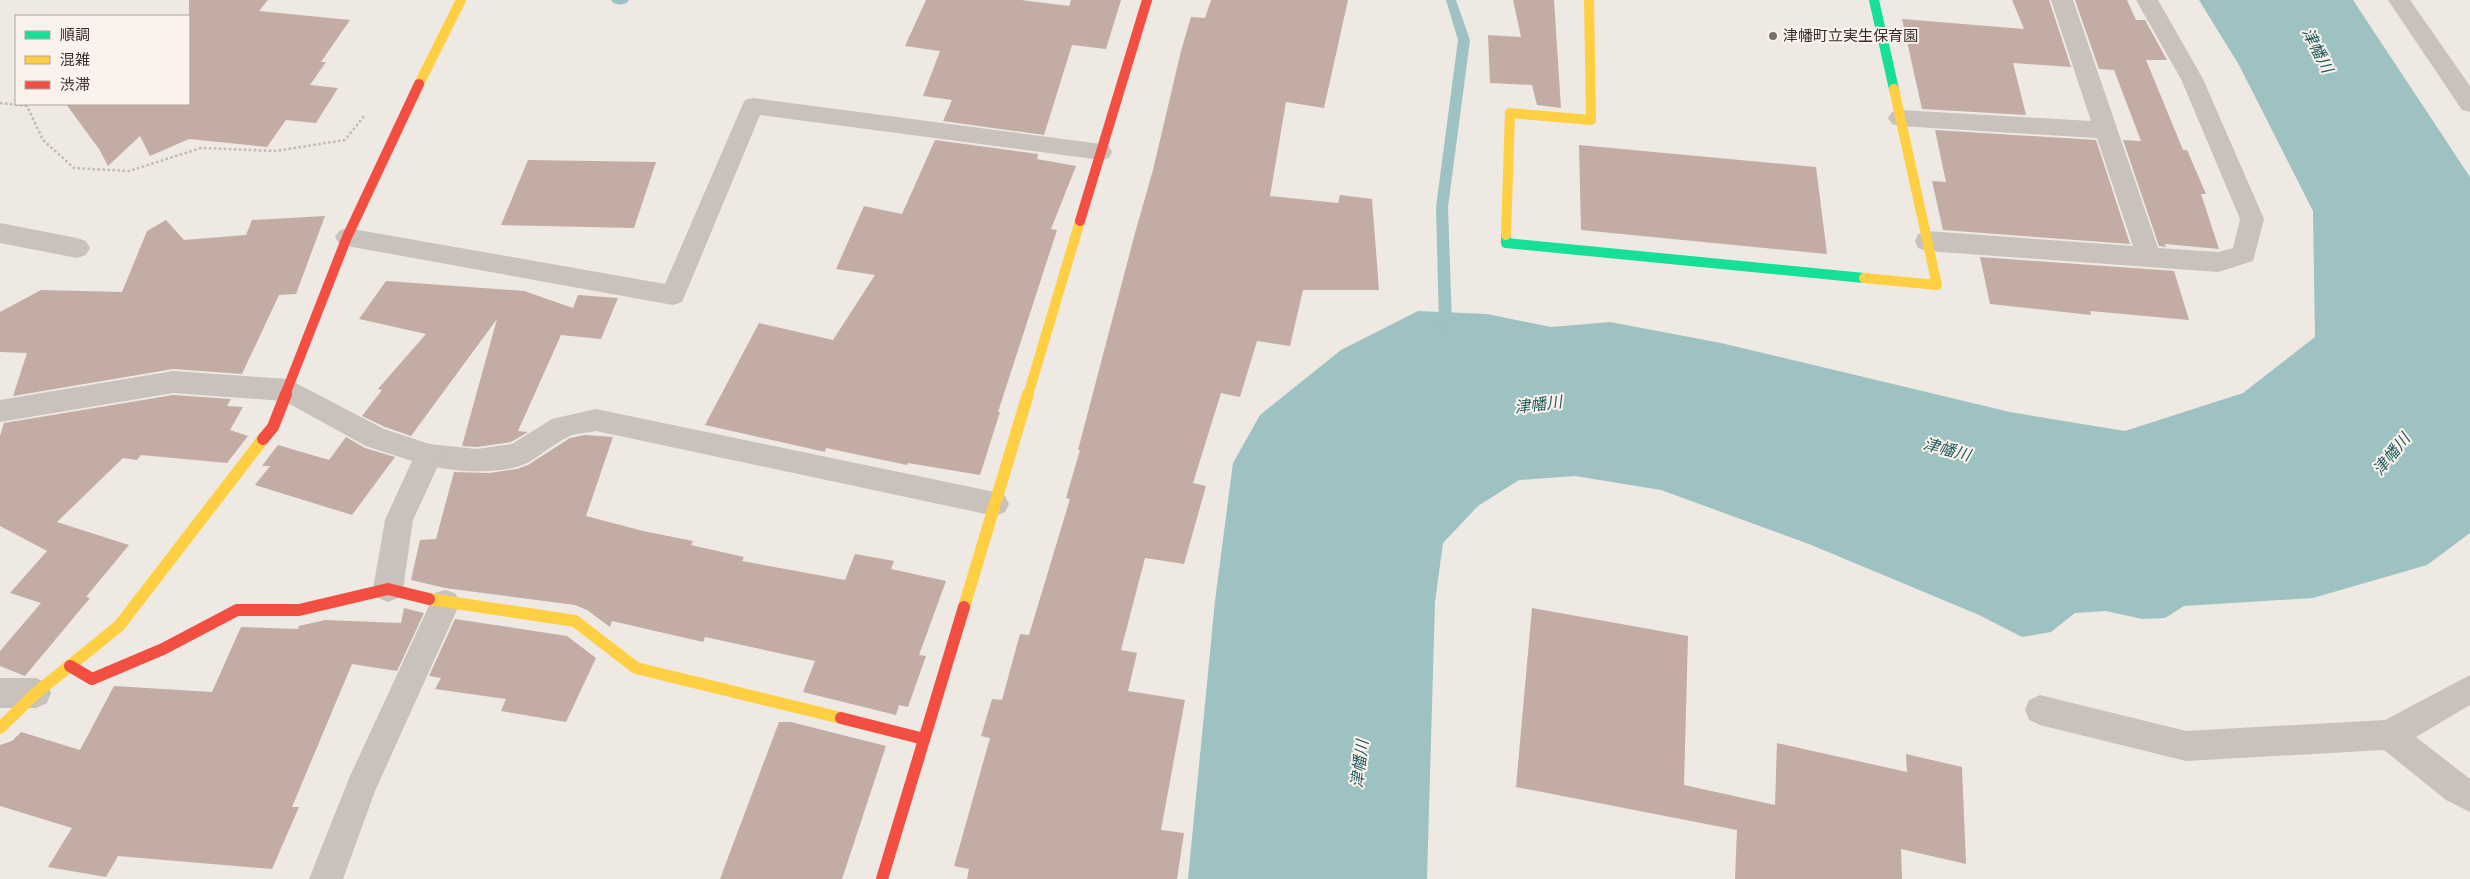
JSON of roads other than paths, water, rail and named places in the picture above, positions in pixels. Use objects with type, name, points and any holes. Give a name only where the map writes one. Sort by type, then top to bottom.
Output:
[{"type":"street","points":[[0,728],[36,693],[119,626],[273,428],[347,237],[411,100],[462,0]]},
{"type":"street","points":[[882,879],[1147,0]]},
{"type":"street","points":[[1589,0],[1591,120],[1510,113],[1506,242],[1937,285],[1874,0]]},
{"type":"street","points":[[2062,0],[2149,257]]},
{"type":"street","points":[[1927,241],[2218,262],[2244,254],[2252,219],[2192,79],[2147,0]]},
{"type":"street","points":[[2399,0],[2470,104]]},
{"type":"street","points":[[1900,118],[2106,130]]},
{"type":"street","points":[[0,232],[77,248]]},
{"type":"street","points":[[0,411],[173,382],[288,390],[376,438],[429,455],[399,520],[388,589]]},
{"type":"street","points":[[70,666],[92,679],[163,649],[237,610],[299,610],[388,589],[444,603],[575,621],[636,668],[924,739]]},
{"type":"street","points":[[326,879],[361,787],[444,603]]},
{"type":"street","points":[[2040,710],[2186,746],[2390,735],[2470,689]]},
{"type":"street","points":[[0,692],[36,693]]},
{"type":"street","points":[[2390,735],[2457,789],[2470,796]]},
{"type":"lane","points":[[347,237],[673,295],[753,106],[1101,152]]},
{"type":"lane","points":[[429,455],[477,460],[516,455],[562,427],[596,420],[996,504]]},
{"type":"water","name":"津幡川","points":[[2199,0],[2353,0],[2470,177],[2470,533],[2427,565],[2313,598],[2184,606],[2165,618],[2142,619],[2106,611],[2075,613],[2051,632],[2022,637],[1979,615],[1809,544],[1661,490],[1575,476],[1519,480],[1478,506],[1443,543],[1435,602],[1427,879],[1188,879],[1215,601],[1233,463],[1260,415],[1341,350],[1418,311],[1487,314],[1551,327],[1610,322],[1721,343],[2010,412],[2125,431],[2243,393],[2315,337],[2313,211],[2239,65]]},
{"type":"waterway","points":[[616,0],[624,0]]},
{"type":"waterway","points":[[1449,330],[1446,325],[1442,207],[1464,40],[1451,0]]},
{"type":"place","name":"津幡町立実生保育園","points":[[1773,36]]}]
